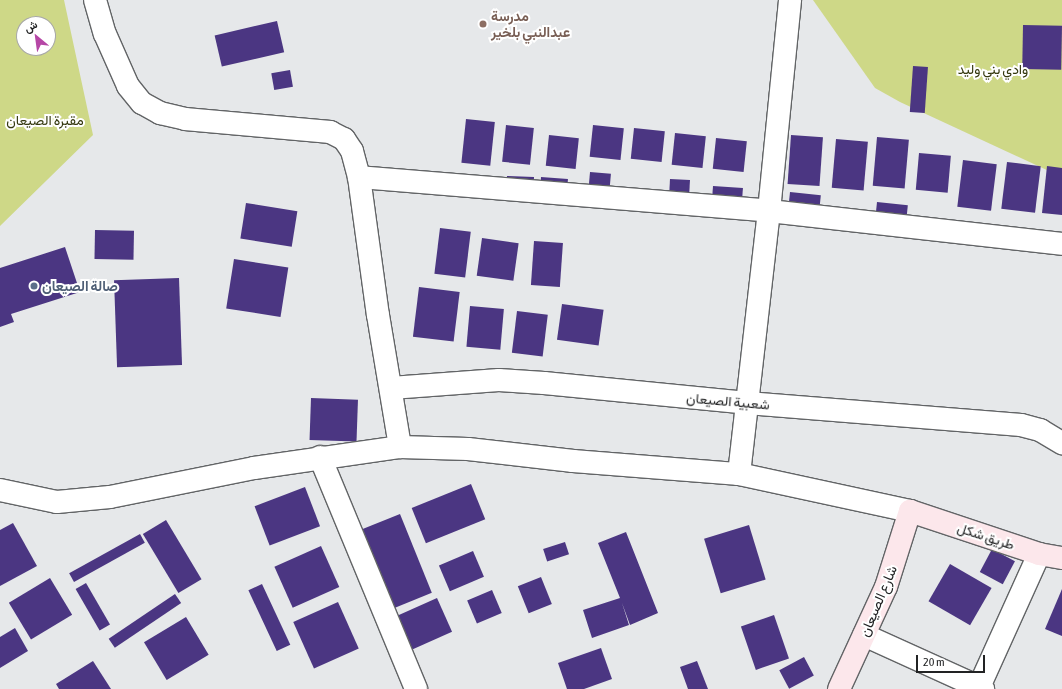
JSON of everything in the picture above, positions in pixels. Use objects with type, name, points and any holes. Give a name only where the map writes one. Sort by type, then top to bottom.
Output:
[{"type":"main road","name":"طريق شكل","points":[[910,511],[1038,554],[1062,558]]},
{"type":"main road","name":"شارع الصيعان","points":[[839,689],[886,587],[910,511]]},
{"type":"street","points":[[95,0],[105,34],[128,86],[142,103],[160,113],[185,119],[330,132],[344,139],[352,151],[359,178],[378,314],[400,447]]},
{"type":"street","points":[[739,474],[769,212],[790,0]]},
{"type":"street","points":[[359,178],[769,212],[1062,244]]},
{"type":"street","name":"شعبية الصيعان","points":[[391,388],[499,380],[747,403],[1021,425],[1040,430],[1062,443]]},
{"type":"street","points":[[0,490],[57,502],[110,497],[254,468],[320,457],[400,447],[468,449],[573,461],[739,474],[910,511]]},
{"type":"street","points":[[320,457],[416,689]]},
{"type":"street","points":[[864,635],[981,688],[1038,554]]},
{"type":"green space","name":"مقبرة الصيعان","points":[[0,0],[64,0],[93,135],[0,226]]},
{"type":"green space","name":"وادي بني وليد","points":[[813,0],[1062,0],[1062,177],[900,102],[875,88]]},
{"type":"building","points":[[277,21],[284,52],[222,67],[215,35]]},
{"type":"building","points":[[1023,25],[1062,26],[1061,70],[1022,69]]},
{"type":"building","points":[[913,66],[928,67],[925,113],[910,112]]},
{"type":"building","points":[[290,70],[293,87],[274,90],[271,73]]},
{"type":"building","points":[[466,119],[495,122],[490,166],[461,163]]},
{"type":"building","points":[[506,125],[534,128],[530,165],[502,162]]},
{"type":"building","points":[[593,125],[624,128],[620,160],[590,157]]},
{"type":"building","points":[[634,128],[665,131],[662,162],[631,159]]},
{"type":"building","points":[[675,133],[706,136],[702,168],[672,165]]},
{"type":"building","points":[[549,135],[579,138],[576,169],[546,166]]},
{"type":"building","points":[[791,135],[823,137],[820,186],[788,184]]},
{"type":"building","points":[[877,137],[909,140],[905,189],[873,186]]},
{"type":"building","points":[[716,138],[747,141],[744,172],[713,169]]},
{"type":"building","points":[[836,139],[868,142],[864,191],[832,188]]},
{"type":"building","points":[[919,153],[951,156],[948,193],[916,190]]},
{"type":"building","points":[[963,160],[997,164],[991,211],[957,207]]},
{"type":"building","points":[[1007,162],[1041,166],[1035,213],[1001,209]]},
{"type":"building","points":[[1047,166],[1062,168],[1062,215],[1042,213]]},
{"type":"building","points":[[590,172],[611,174],[609,191],[589,189]]},
{"type":"building","points":[[507,176],[534,177],[534,186],[507,185]]},
{"type":"building","points":[[541,177],[568,179],[567,189],[540,187]]},
{"type":"building","points":[[670,179],[690,180],[689,197],[669,196]]},
{"type":"building","points":[[713,186],[743,188],[742,201],[712,199]]},
{"type":"building","points":[[790,192],[821,195],[819,210],[788,207]]},
{"type":"building","points":[[877,202],[908,205],[906,219],[876,216]]},
{"type":"building","points":[[246,203],[297,211],[292,247],[240,239]]},
{"type":"building","points":[[440,228],[471,232],[465,277],[434,274]]},
{"type":"building","points":[[95,230],[134,231],[133,260],[94,259]]},
{"type":"building","points":[[482,238],[519,243],[513,281],[477,276]]},
{"type":"building","points":[[534,241],[563,243],[560,287],[531,285]]},
{"type":"building","points":[[65,247],[80,292],[11,314],[14,322],[0,327],[0,268]]},
{"type":"building","points":[[234,259],[288,268],[281,317],[226,308]]},
{"type":"building","points":[[179,278],[182,365],[117,367],[114,280]]},
{"type":"building","points":[[419,287],[460,292],[454,342],[413,337]]},
{"type":"building","points":[[562,304],[604,310],[599,345],[557,340]]},
{"type":"building","points":[[470,306],[504,309],[500,350],[466,347]]},
{"type":"building","points":[[517,311],[548,315],[543,356],[512,353]]},
{"type":"building","points":[[311,398],[358,400],[357,442],[310,440]]},
{"type":"building","points":[[471,484],[485,519],[426,543],[412,508]]},
{"type":"building","points":[[305,487],[320,526],[270,546],[255,506]]},
{"type":"building","points":[[400,514],[432,593],[392,609],[360,530]]},
{"type":"building","points":[[166,520],[202,579],[178,593],[143,534]]},
{"type":"building","points":[[13,523],[37,566],[0,586],[0,530]]},
{"type":"building","points":[[749,525],[766,580],[721,593],[704,539]]},
{"type":"building","points":[[626,532],[658,613],[630,625],[622,603],[629,625],[592,638],[583,610],[620,598],[598,543]]},
{"type":"building","points":[[140,534],[145,543],[74,582],[69,573]]},
{"type":"building","points":[[565,542],[569,554],[547,561],[543,549]]},
{"type":"building","points":[[321,546],[339,587],[293,608],[274,567]]},
{"type":"building","points":[[992,549],[1015,561],[1003,584],[980,572]]},
{"type":"building","points":[[473,551],[484,577],[450,591],[439,565]]},
{"type":"building","points":[[950,564],[992,588],[970,625],[928,601]]},
{"type":"building","points":[[541,577],[552,604],[529,613],[518,586]]},
{"type":"building","points":[[50,578],[72,615],[31,640],[9,603]]},
{"type":"building","points":[[86,583],[110,625],[100,631],[76,589]]},
{"type":"building","points":[[262,584],[290,645],[277,651],[248,590]]},
{"type":"building","points":[[1062,589],[1062,636],[1045,629]]},
{"type":"building","points":[[492,590],[502,613],[477,624],[467,601]]},
{"type":"building","points":[[175,594],[181,603],[115,648],[109,639]]},
{"type":"building","points":[[437,598],[452,632],[410,651],[395,617]]},
{"type":"building","points":[[338,602],[359,649],[314,669],[293,622]]},
{"type":"building","points":[[774,615],[789,658],[756,670],[741,626]]},
{"type":"building","points":[[186,617],[209,655],[167,680],[144,642]]},
{"type":"building","points":[[15,628],[28,651],[0,668],[0,637]]},
{"type":"building","points":[[601,648],[612,679],[584,689],[567,689],[558,663]]},
{"type":"building","points":[[804,657],[814,676],[789,689],[779,670]]},
{"type":"building","points":[[93,661],[111,689],[59,689],[56,684]]},
{"type":"building","points":[[697,661],[708,689],[688,689],[680,667]]},
{"type":"place","name":"مدرسة عبدالنبي بلخير","points":[[483,24]]},
{"type":"place","name":"صالة الصيعان","points":[[34,286]]}]
